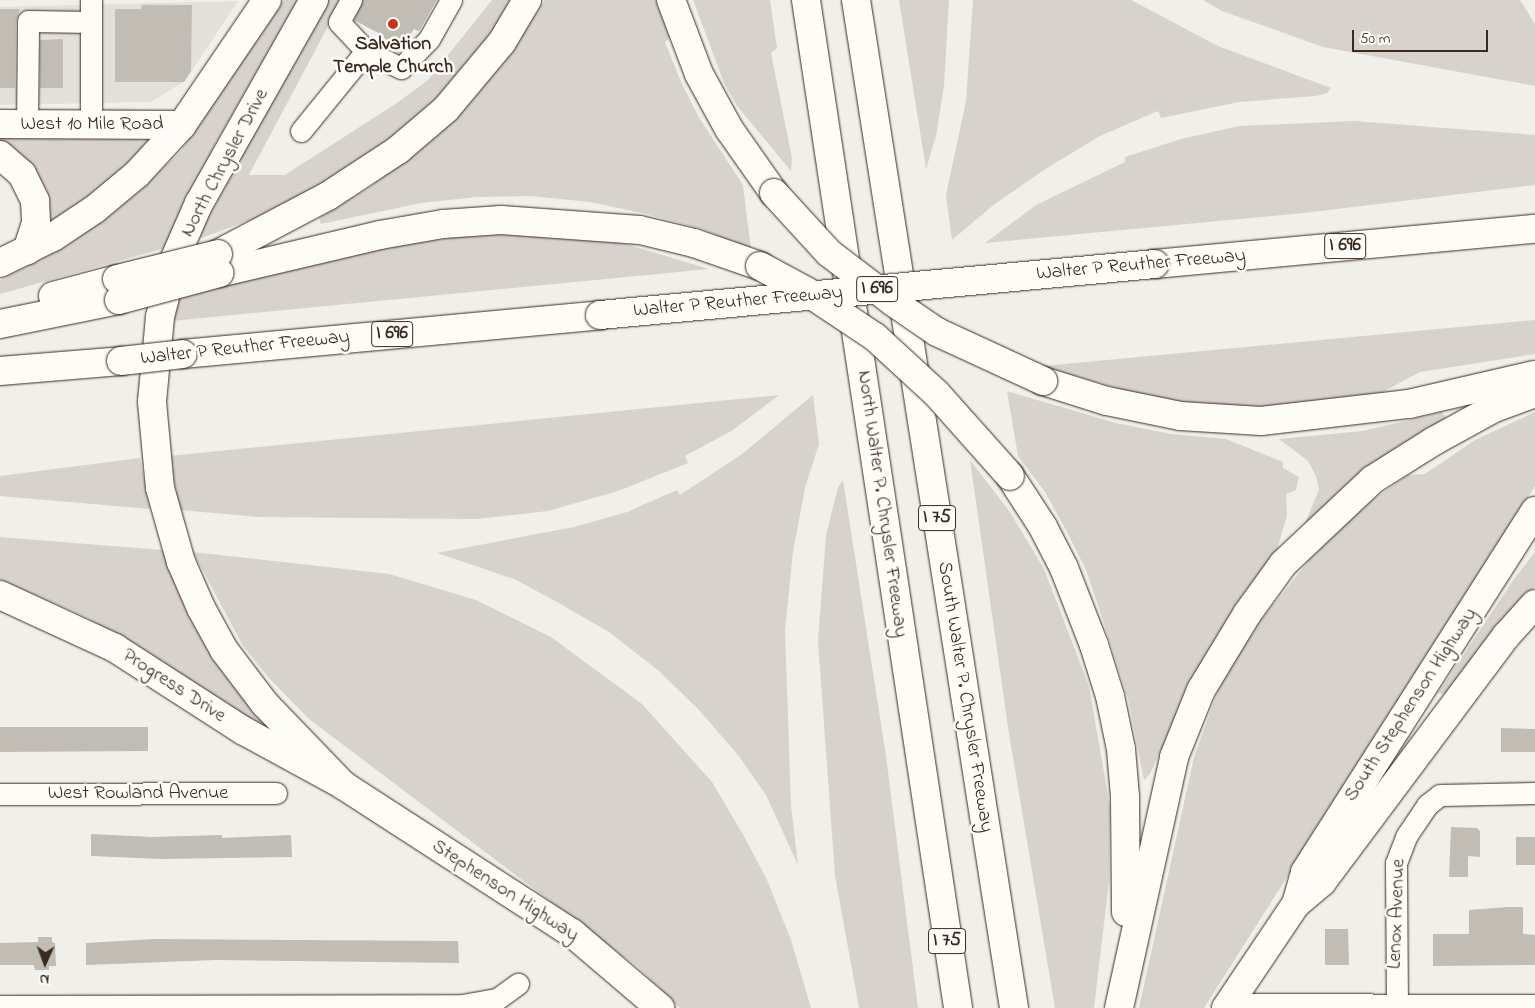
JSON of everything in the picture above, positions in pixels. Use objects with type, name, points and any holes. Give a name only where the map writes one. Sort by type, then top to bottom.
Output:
[{"type":"main road","name":"West 10 Mile Road","points":[[0,124],[182,125],[267,0]]},
{"type":"main road","name":"North Chrysler Drive","points":[[314,0],[199,203],[175,258],[160,317],[152,402],[160,488],[181,562],[201,608],[224,650],[265,704],[343,785]]},
{"type":"main road","points":[[219,263],[328,196],[398,150],[446,109],[502,42],[527,0]]},
{"type":"main road","points":[[671,0],[699,74],[729,129],[774,193],[829,253],[893,302],[938,332],[1044,381],[1107,401],[1180,416],[1261,421],[1409,404],[1534,384]]},
{"type":"main road","name":"North Walter P. Chrysler Freeway","points":[[806,0],[958,1008]]},
{"type":"main road","name":"South Walter P. Chrysler Freeway","points":[[856,0],[1014,1008]]},
{"type":"main road","points":[[0,263],[27,251],[59,233],[117,192],[182,125]]},
{"type":"main road","name":"West 10 Mile Road","points":[[0,155],[22,174],[35,200],[36,223],[27,251]]},
{"type":"main road","points":[[0,324],[118,289],[219,263],[443,224],[501,220],[640,230],[694,243],[760,266],[806,291],[875,337],[936,393],[1010,476],[1043,527],[1079,604],[1110,696],[1119,740],[1127,851],[1125,939],[1119,1008]]},
{"type":"main road","name":"Walter P Reuther Freeway","points":[[0,371],[1535,229]]},
{"type":"main road","points":[[0,309],[118,289]]},
{"type":"main road","points":[[1119,1008],[1174,757],[1201,690],[1247,614],[1283,564],[1372,480],[1443,436],[1534,384]]},
{"type":"main road","name":"South Stephenson Highway","points":[[1296,904],[1305,872],[1535,510]]},
{"type":"main road","name":"Progress Drive","points":[[0,595],[115,648],[244,731],[343,785]]},
{"type":"main road","name":"South Stephenson Highway","points":[[1227,1006],[1296,904],[1322,882],[1506,636],[1535,604]]},
{"type":"main road","name":"Stephenson Highway","points":[[343,785],[572,933],[660,1008]]},
{"type":"main road","points":[[937,875],[943,1008]]},
{"type":"street","points":[[91,0],[91,125]]},
{"type":"street","points":[[350,0],[339,22],[366,50],[402,68],[429,39],[451,0]]},
{"type":"street","points":[[27,124],[28,22],[91,22]]},
{"type":"street","points":[[301,131],[366,50]]},
{"type":"street","name":"West Rowland Avenue","points":[[0,794],[276,793]]},
{"type":"street","name":"Lenox Avenue","points":[[1396,1007],[1396,863],[1399,850],[1414,825],[1427,805],[1440,794],[1535,793]]},
{"type":"street","points":[[0,1006],[462,1005],[497,999],[518,984]]},
{"type":"street","points":[[1227,1006],[1396,1007],[1535,1005]]},
{"type":"shaded area","points":[[284,0],[298,0],[216,143],[188,198],[169,247],[0,294],[0,280],[67,246],[132,197],[180,152]]},
{"type":"shaded area","points":[[327,0],[342,0],[249,175],[285,175],[397,103],[428,80],[492,0],[517,0],[490,40],[445,92],[383,146],[290,205],[196,240]]},
{"type":"shaded area","points":[[545,0],[656,0],[671,37],[665,42],[681,82],[698,116],[743,185],[751,249],[702,229],[646,214],[590,202],[531,196],[477,197],[421,203],[321,224],[319,218],[369,188],[465,107],[504,62]]},
{"type":"shaded area","points":[[693,0],[770,0],[777,48],[771,53],[792,158],[791,171],[737,106],[724,83]]},
{"type":"shaded area","points":[[899,0],[949,0],[944,86],[936,136],[926,169]]},
{"type":"shaded area","points":[[973,0],[1131,0],[1218,46],[1331,88],[1327,93],[1316,96],[1239,102],[1161,118],[1158,111],[1100,136],[1047,168],[996,203],[952,240],[946,195],[966,101]]},
{"type":"shaded area","points":[[1203,0],[1520,0],[1535,24],[1535,86],[1323,47],[1222,11]]},
{"type":"shaded area","points":[[238,1],[185,81],[151,102],[0,105],[0,7]]},
{"type":"shaded area","points":[[1354,121],[1535,135],[1535,185],[1304,213],[985,243],[1036,205],[1125,162],[1125,157],[1181,139],[1240,126]]},
{"type":"shaded area","points":[[0,136],[155,137],[122,174],[53,223],[49,220],[47,190],[20,154],[0,143]]},
{"type":"shaded area","points":[[477,231],[616,241],[709,269],[172,321],[178,292],[364,248]]},
{"type":"shaded area","points":[[1535,320],[1535,354],[1420,372],[1377,395],[1326,402],[1260,407],[1189,403],[1126,391],[1043,366]]},
{"type":"shaded area","points":[[1007,391],[1116,423],[1171,434],[1226,439],[1283,462],[1283,468],[1299,477],[1296,490],[1286,494],[1287,515],[1275,557],[1257,576],[1202,662],[1150,774],[1144,780],[1128,699],[1086,570],[1045,492],[1018,456]]},
{"type":"shaded area","points":[[779,395],[733,430],[685,456],[688,463],[618,491],[548,511],[477,519],[258,517],[180,510],[169,456]]},
{"type":"shaded area","points":[[813,395],[819,444],[805,488],[793,552],[785,630],[791,806],[798,865],[766,795],[738,755],[699,710],[659,671],[609,632],[514,579],[437,553],[574,527],[627,512],[677,490],[680,495],[742,454]]},
{"type":"shaded area","points":[[1442,412],[1447,420],[1302,530],[1319,490],[1316,476],[1308,461],[1279,439],[1363,431]]},
{"type":"shaded area","points":[[1535,412],[1535,486],[1204,1008],[1139,1008],[1194,757],[1221,682],[1261,620],[1311,558],[1357,511],[1408,475],[1425,474],[1475,440]]},
{"type":"shaded area","points":[[140,458],[150,509],[0,496],[0,476]]},
{"type":"shaded area","points":[[970,460],[1010,512],[1044,569],[1089,686],[1110,807],[1109,881],[1094,1008],[1055,1008],[1009,734]]},
{"type":"shaded area","points":[[843,480],[886,756],[918,1008],[859,1008],[835,876],[818,641],[826,535],[838,487]]},
{"type":"shaded area","points":[[0,537],[162,550],[193,621],[291,745],[90,619],[0,579]]},
{"type":"shaded area","points":[[193,552],[389,574],[476,600],[551,637],[642,704],[712,782],[745,838],[767,880],[791,940],[811,1008],[680,1008],[639,968],[309,719],[269,678],[243,646]]},
{"type":"shaded area","points":[[1535,552],[1535,586],[1495,630],[1447,695],[1438,693],[1514,579]]},
{"type":"building","name":"Salvation Temple Church","points":[[363,0],[437,0],[419,31],[414,29],[398,53],[380,44],[384,36],[354,20]]},
{"type":"building","points":[[142,5],[192,5],[191,71],[184,82],[115,82],[115,9],[141,9]]},
{"type":"building","points":[[0,9],[20,9],[16,21],[15,88],[0,88]]},
{"type":"building","points":[[63,39],[63,88],[40,88],[40,40]]},
{"type":"building","points":[[0,727],[148,727],[148,751],[0,752]]},
{"type":"building","points":[[1501,728],[1535,729],[1535,752],[1501,752]]},
{"type":"building","points":[[1451,827],[1477,828],[1480,831],[1480,857],[1468,856],[1468,877],[1449,877]]},
{"type":"building","points":[[91,834],[151,837],[222,835],[222,838],[291,835],[292,857],[162,859],[91,856]]},
{"type":"building","points":[[1516,837],[1535,837],[1535,865],[1516,865]]},
{"type":"building","points":[[1523,907],[1523,934],[1535,935],[1535,965],[1433,966],[1433,934],[1469,934],[1469,910]]},
{"type":"building","points":[[1325,929],[1348,929],[1349,965],[1325,965]]},
{"type":"building","points":[[38,937],[52,937],[52,942],[55,943],[56,966],[49,966],[49,970],[35,970],[34,965],[0,965],[0,943],[38,942]]},
{"type":"building","points":[[155,939],[458,941],[459,963],[216,960],[86,965],[86,943]]},
{"type":"place","name":"Salvation Temple Church","points":[[393,24]]}]
